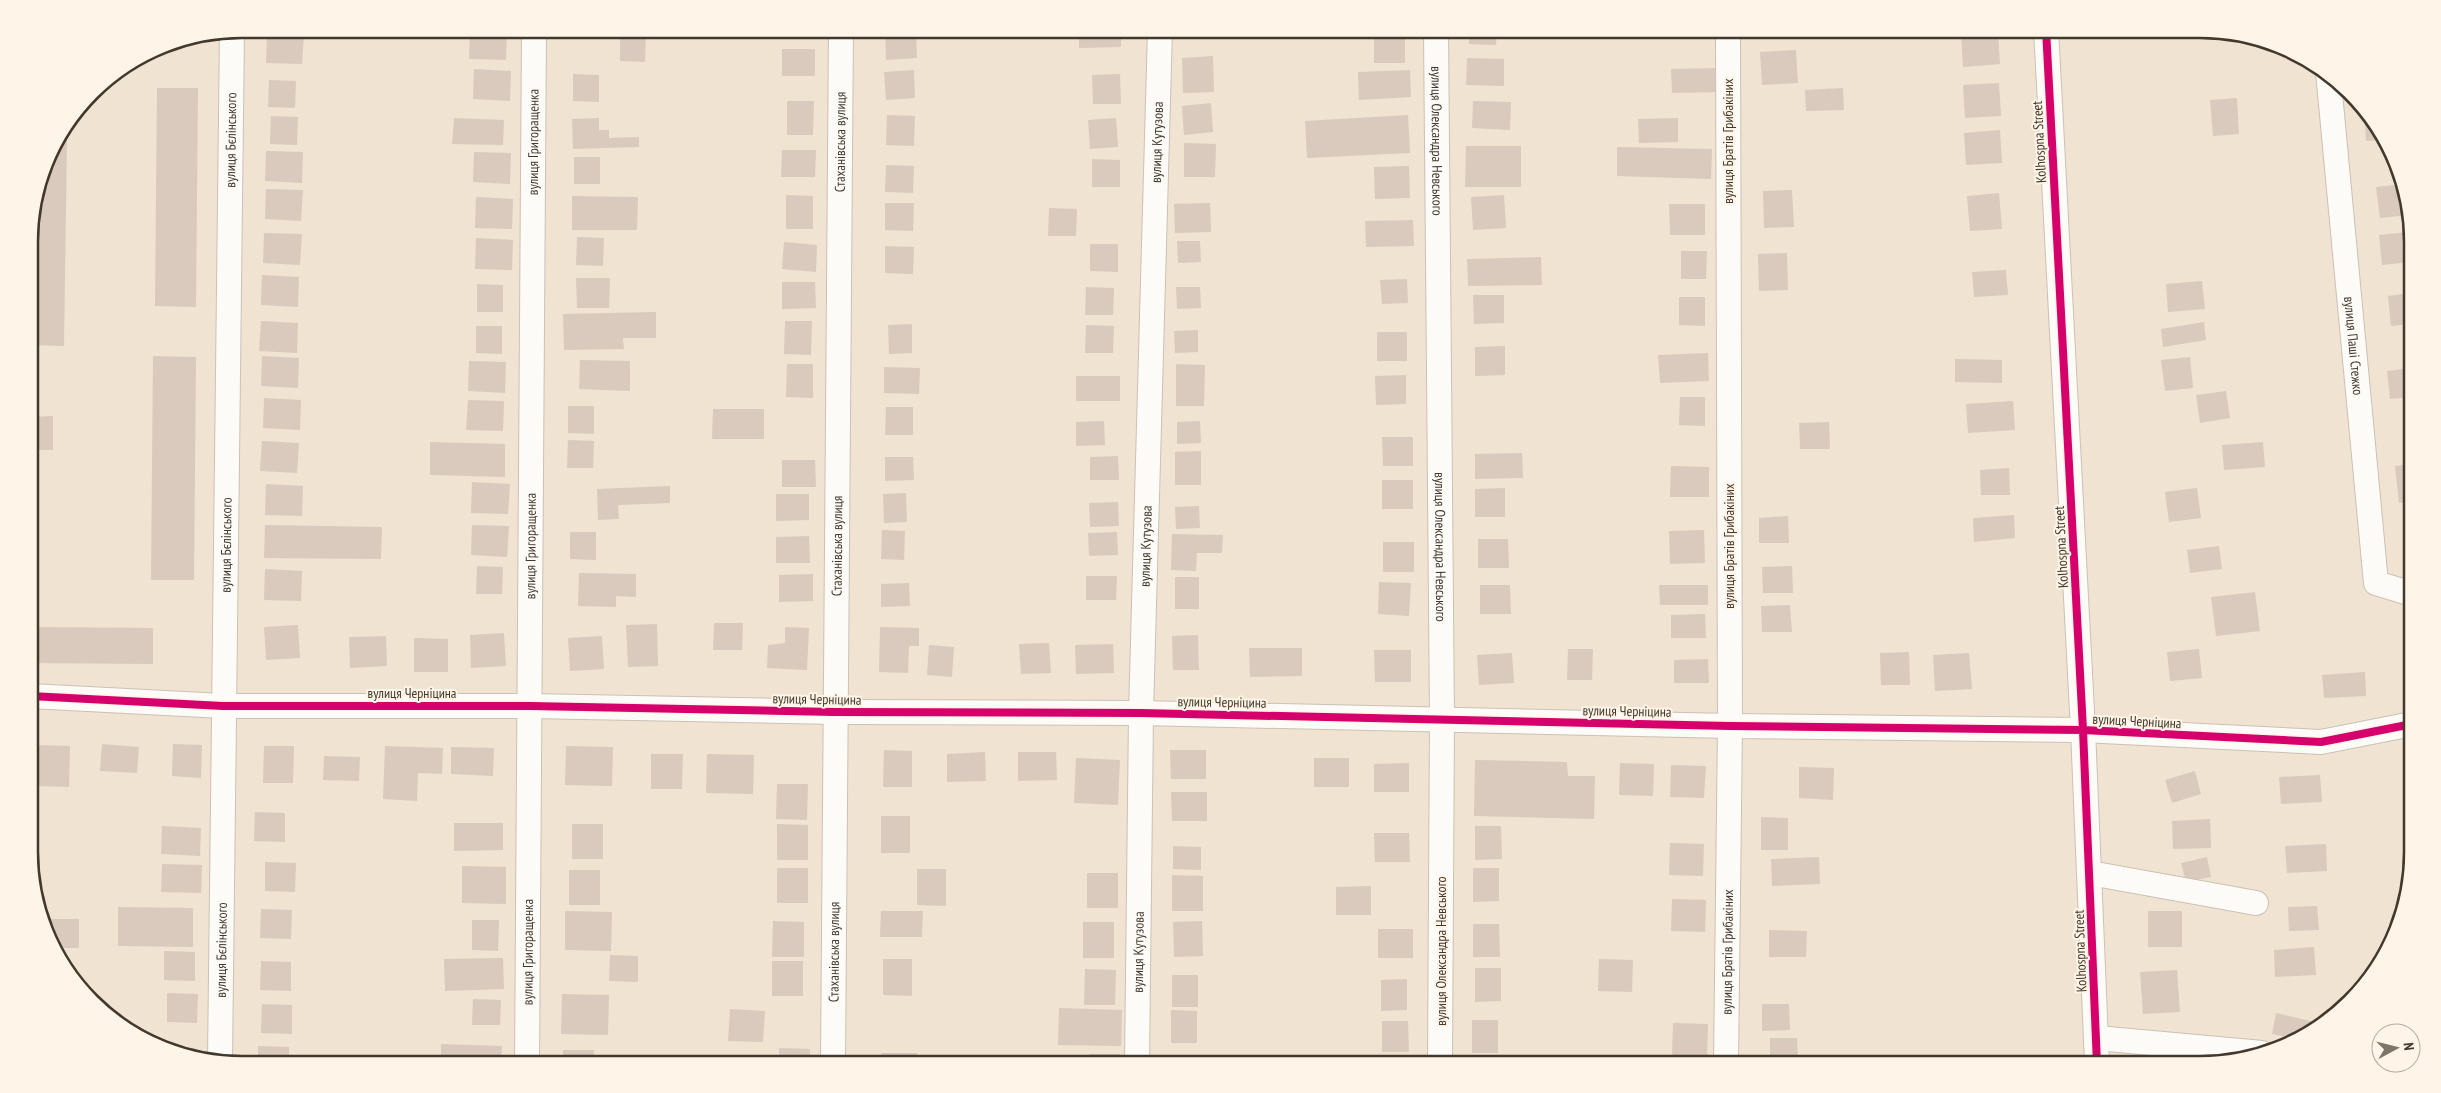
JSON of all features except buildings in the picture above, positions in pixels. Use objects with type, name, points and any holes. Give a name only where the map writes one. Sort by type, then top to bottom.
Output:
[{"type":"street","name":"вулиця Бєлінського","points":[[220,1054],[232,38]]},
{"type":"street","name":"вулиця Григоращенка","points":[[527,1056],[534,38]]},
{"type":"street","name":"Стаханівська вулиця","points":[[833,1056],[834,712],[841,38]]},
{"type":"street","name":"вулиця Кутузова","points":[[1137,1056],[1141,713],[1160,38]]},
{"type":"street","name":"вулиця Олександра Невського","points":[[1436,38],[1442,720],[1440,1056]]},
{"type":"street","name":"вулиця Братів Грибакіних","points":[[1726,1056],[1730,726],[1728,38]]},
{"type":"street","name":"Kolhospna Street","points":[[2046,38],[2083,730],[2097,1056]]},
{"type":"street","name":"вулиця Паші Стежко","points":[[2329,84],[2376,583],[2404,592]]},
{"type":"street","name":"вулиця Черніцина","points":[[38,696],[223,706],[530,706],[834,712],[1141,713],[1730,726],[2083,730],[2320,742],[2404,726]]},
{"type":"street","points":[[2090,873],[2256,903]]},
{"type":"street","points":[[2097,1038],[2246,1051]]},
{"type":"cycle path","points":[[2046,38],[2083,730],[2097,1056]]},
{"type":"cycle path","points":[[38,696],[223,706],[530,706],[834,712],[1141,713],[1730,726],[2083,730],[2321,742],[2404,726]]}]
